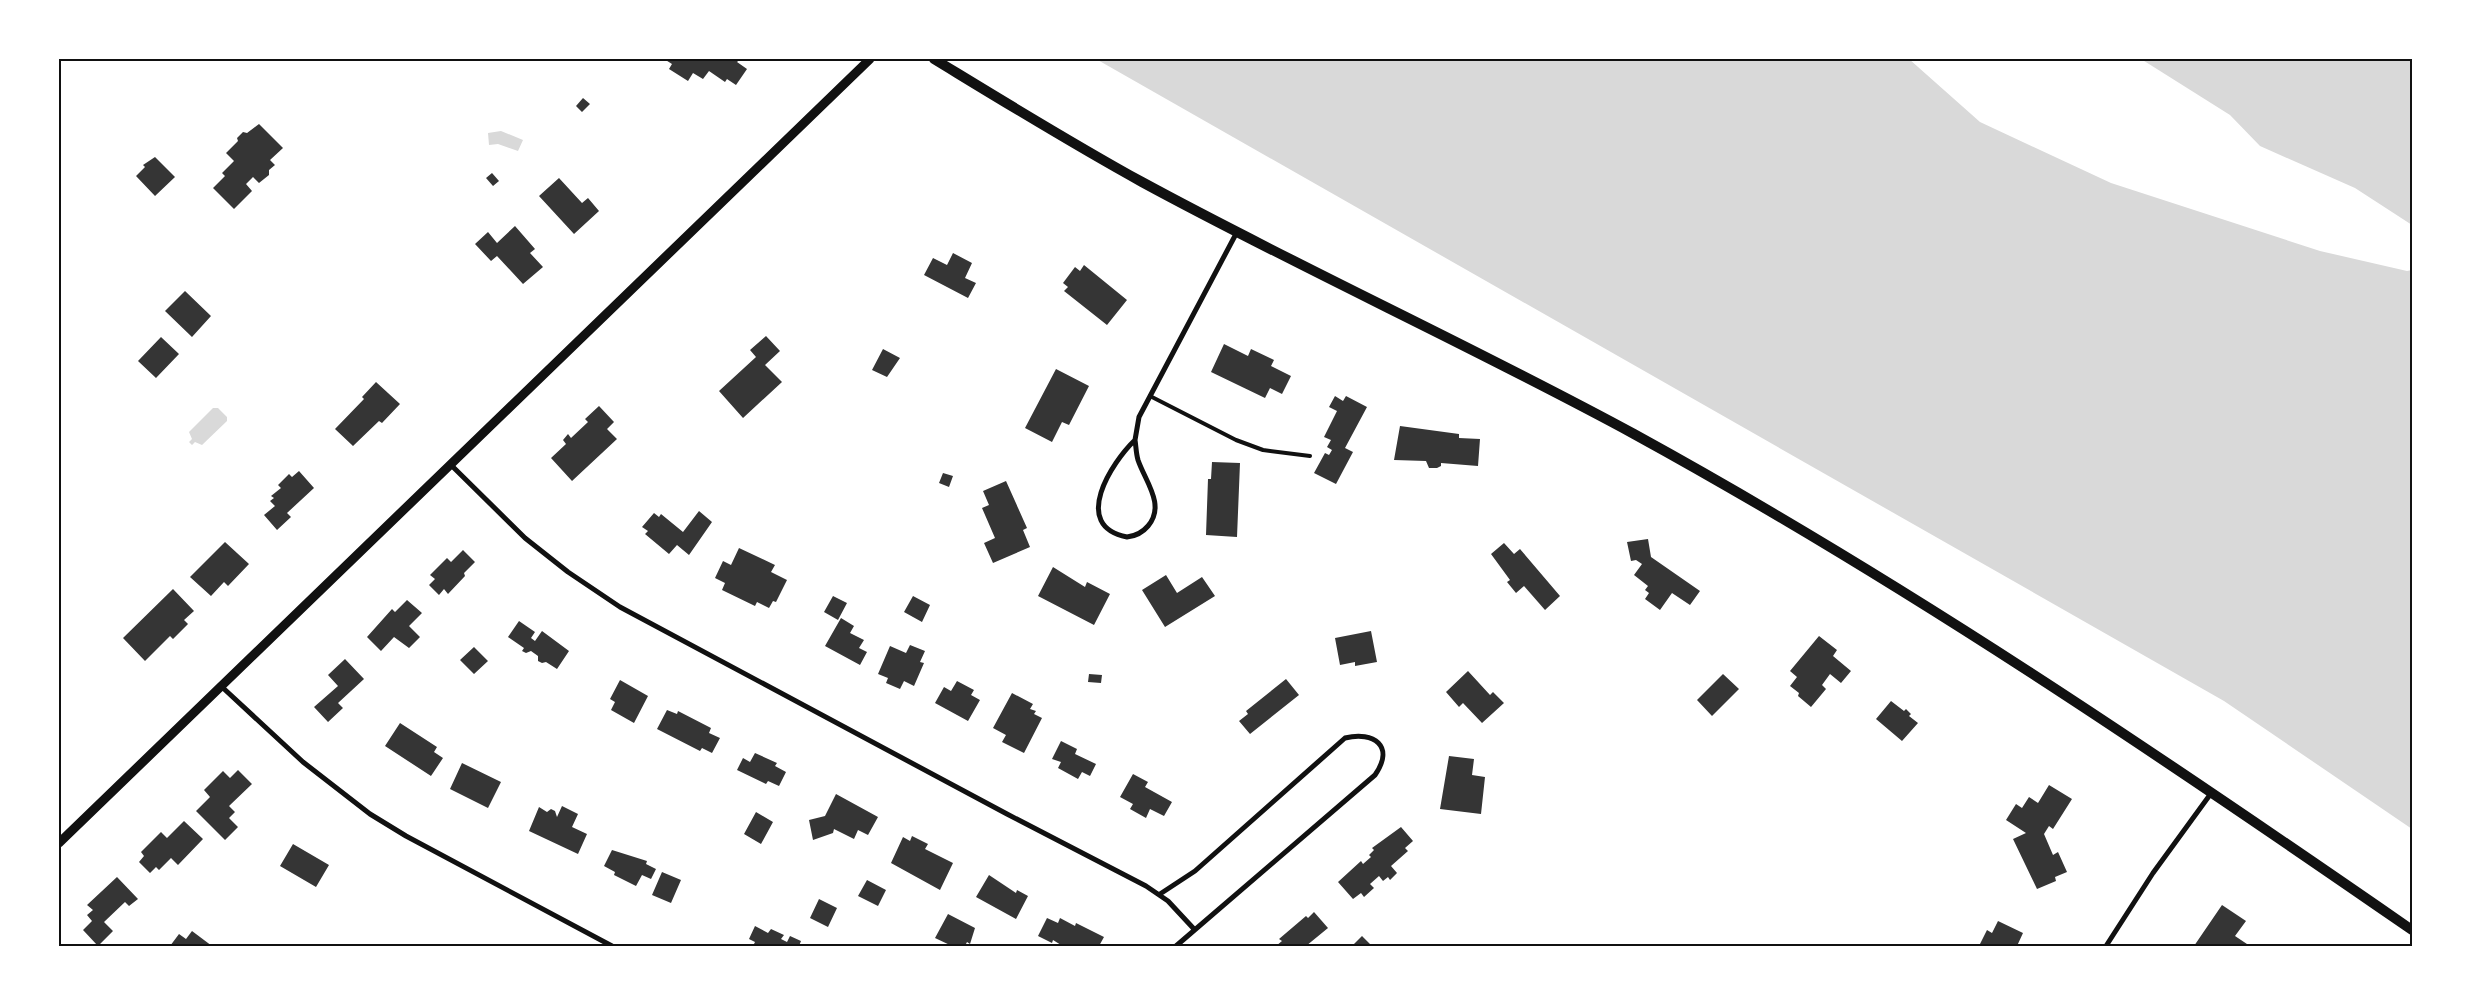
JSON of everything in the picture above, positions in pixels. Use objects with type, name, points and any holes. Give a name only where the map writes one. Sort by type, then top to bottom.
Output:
[{"type":"main road","points":[[934,59],[1050,129],[1237,232],[1631,433],[1857,562],[2052,686],[2212,792],[2412,930]]},
{"type":"street","points":[[59,843],[870,59]]},
{"type":"street","points":[[1135,440],[1111,468],[1102,486],[1099,504],[1103,522],[1110,530],[1127,537],[1144,530],[1152,521],[1155,513],[1155,500],[1137,458],[1135,440],[1139,417],[1237,232]]},
{"type":"street","points":[[450,464],[525,538],[568,572],[620,607],[719,662],[1160,894],[1194,929]]},
{"type":"street","points":[[222,687],[303,762],[370,814],[406,836],[612,946]]},
{"type":"street","points":[[1160,894],[1195,871],[1335,745],[1345,738],[1354,736],[1370,737],[1376,740],[1383,754],[1382,765],[1375,774],[1176,946]]},
{"type":"street","points":[[2106,946],[2153,873],[2212,792]]},
{"type":"lane","points":[[1150,396],[1236,440],[1263,450],[1310,456]]},
{"type":"shaded area","points":[[1096,59],[1909,59],[1980,122],[2111,183],[2320,251],[2407,271],[2412,270],[2412,829],[2224,701]]},
{"type":"shaded area","points":[[2141,59],[2412,59],[2412,225],[2355,188],[2260,146],[2230,115]]},
{"type":"shaded area","points":[[501,131],[523,140],[518,151],[498,144],[489,145],[488,133]]},
{"type":"shaded area","points":[[213,408],[218,408],[227,417],[227,421],[202,445],[195,442],[192,445],[189,442],[192,439],[189,432]]},
{"type":"building","points":[[664,59],[740,59],[737,62],[747,69],[736,85],[727,79],[725,82],[709,71],[703,79],[693,73],[688,81],[669,69],[672,64]]},
{"type":"building","points":[[583,98],[590,104],[582,112],[576,106]]},
{"type":"building","points":[[259,124],[283,148],[270,160],[275,165],[269,170],[269,175],[259,183],[253,177],[246,184],[252,191],[234,209],[213,188],[225,176],[222,173],[234,161],[226,153],[238,141],[237,138],[243,132],[247,133]]},
{"type":"building","points":[[155,157],[175,177],[155,196],[136,176],[145,167],[143,165]]},
{"type":"building","points":[[492,173],[499,181],[493,186],[486,178]]},
{"type":"building","points":[[559,178],[582,203],[588,198],[599,211],[574,234],[539,196]]},
{"type":"building","points":[[515,226],[535,249],[530,253],[543,267],[523,284],[497,256],[491,261],[475,244],[488,232],[497,243]]},
{"type":"building","points":[[953,253],[972,263],[965,278],[976,283],[968,298],[924,275],[933,258],[947,265]]},
{"type":"building","points":[[1084,265],[1127,300],[1107,325],[1064,291],[1068,287],[1063,283],[1075,267],[1080,271]]},
{"type":"building","points":[[185,291],[211,316],[192,337],[165,311]]},
{"type":"building","points":[[766,336],[780,351],[765,365],[782,382],[743,418],[719,391],[756,357],[750,350]]},
{"type":"building","points":[[161,337],[179,354],[156,378],[138,361]]},
{"type":"building","points":[[1224,344],[1248,356],[1251,349],[1274,360],[1271,366],[1291,376],[1282,394],[1270,388],[1265,398],[1211,372]]},
{"type":"building","points":[[883,349],[900,358],[887,377],[872,370]]},
{"type":"building","points":[[1056,369],[1089,386],[1069,425],[1062,422],[1052,442],[1025,428]]},
{"type":"building","points":[[376,382],[400,404],[382,423],[379,421],[353,446],[335,429],[364,399],[362,397]]},
{"type":"building","points":[[1335,396],[1343,401],[1346,396],[1367,407],[1345,448],[1353,452],[1336,484],[1314,473],[1325,453],[1329,455],[1332,450],[1327,447],[1331,440],[1324,437],[1337,411],[1329,407]]},
{"type":"building","points":[[599,406],[614,422],[607,429],[617,439],[572,481],[551,458],[566,444],[563,440],[568,434],[571,438],[588,422],[585,419]]},
{"type":"building","points":[[1400,426],[1459,434],[1459,438],[1480,439],[1478,466],[1441,463],[1441,466],[1437,468],[1429,468],[1426,461],[1394,460]]},
{"type":"building","points":[[1212,462],[1240,463],[1237,537],[1206,535],[1208,479],[1211,479]]},
{"type":"building","points":[[299,471],[314,488],[287,513],[291,517],[277,530],[264,515],[275,506],[270,501],[274,498],[271,496],[281,488],[278,485],[289,474],[292,477]]},
{"type":"building","points":[[943,473],[953,476],[949,487],[939,483]]},
{"type":"building","points":[[1006,481],[1027,528],[1023,530],[1030,547],[993,563],[984,543],[995,538],[982,508],[989,505],[983,491]]},
{"type":"building","points":[[699,511],[712,522],[689,555],[677,545],[669,554],[645,534],[648,531],[642,527],[654,513],[659,517],[661,514],[683,532]]},
{"type":"building","points":[[1648,539],[1651,557],[1700,591],[1690,605],[1672,593],[1660,610],[1645,599],[1649,593],[1645,590],[1648,586],[1634,575],[1642,564],[1636,560],[1631,561],[1627,542]]},
{"type":"building","points":[[225,542],[249,564],[228,586],[224,582],[211,596],[190,577]]},
{"type":"building","points":[[1504,543],[1514,554],[1520,549],[1560,596],[1545,610],[1524,586],[1516,593],[1507,582],[1510,580],[1491,554]]},
{"type":"building","points":[[739,548],[775,565],[771,572],[787,580],[776,602],[773,601],[769,608],[757,602],[755,606],[722,590],[725,583],[715,578],[723,561],[731,565]]},
{"type":"building","points":[[463,550],[475,562],[448,594],[444,589],[439,595],[429,585],[435,579],[430,575],[447,558],[451,562]]},
{"type":"building","points":[[1053,567],[1085,587],[1087,582],[1110,594],[1094,625],[1038,596]]},
{"type":"building","points":[[1166,575],[1177,593],[1202,577],[1215,596],[1165,627],[1142,590]]},
{"type":"building","points":[[173,589],[194,611],[184,620],[188,624],[173,639],[170,636],[145,661],[123,638]]},
{"type":"building","points":[[833,596],[847,603],[838,620],[824,612]]},
{"type":"building","points":[[913,596],[930,605],[922,622],[904,612]]},
{"type":"building","points":[[407,600],[422,613],[409,626],[420,637],[409,648],[394,637],[381,651],[367,637],[392,609],[395,612]]},
{"type":"building","points":[[841,618],[854,626],[850,633],[864,640],[859,648],[867,652],[860,665],[825,646]]},
{"type":"building","points":[[519,621],[535,632],[531,638],[535,641],[542,631],[569,651],[557,669],[546,662],[538,661],[538,656],[531,651],[526,653],[522,651],[524,648],[508,637]]},
{"type":"building","points":[[1371,631],[1377,662],[1355,666],[1355,662],[1340,665],[1335,638]]},
{"type":"building","points":[[1819,636],[1837,650],[1833,656],[1851,671],[1841,683],[1830,674],[1822,685],[1826,689],[1811,707],[1790,686],[1797,677],[1790,671]]},
{"type":"building","points":[[910,645],[925,651],[920,662],[924,663],[914,686],[904,681],[900,689],[886,683],[888,678],[878,674],[890,646],[906,653]]},
{"type":"building","points":[[474,647],[488,661],[474,674],[460,660]]},
{"type":"building","points":[[345,659],[364,679],[338,703],[343,708],[328,722],[314,707],[338,686],[328,675]]},
{"type":"building","points":[[1468,671],[1490,695],[1493,692],[1504,703],[1482,723],[1463,703],[1459,707],[1446,692]]},
{"type":"building","points":[[1089,674],[1102,675],[1101,683],[1088,682]]},
{"type":"building","points":[[1723,674],[1739,689],[1712,716],[1697,700]]},
{"type":"building","points":[[1286,679],[1299,695],[1250,734],[1239,721],[1248,714],[1246,711]]},
{"type":"building","points":[[620,680],[648,696],[634,723],[611,710],[615,702],[610,699]]},
{"type":"building","points":[[957,681],[974,690],[971,695],[980,700],[968,721],[935,703],[944,687],[951,691]]},
{"type":"building","points":[[1012,693],[1033,704],[1030,709],[1036,711],[1034,714],[1042,718],[1024,753],[1002,742],[1006,735],[993,728]]},
{"type":"building","points":[[1891,701],[1904,711],[1906,709],[1911,714],[1909,716],[1918,723],[1902,741],[1876,719]]},
{"type":"building","points":[[667,710],[677,714],[678,711],[711,728],[709,733],[720,738],[712,753],[702,748],[700,751],[657,729]]},
{"type":"building","points":[[400,723],[437,747],[434,752],[443,758],[431,776],[385,746]]},
{"type":"building","points":[[1061,741],[1077,749],[1075,754],[1096,764],[1090,776],[1082,772],[1078,779],[1058,768],[1061,762],[1052,759]]},
{"type":"building","points":[[755,753],[777,763],[775,766],[786,772],[779,786],[768,781],[766,784],[737,770],[743,758],[750,762]]},
{"type":"building","points":[[1449,756],[1474,759],[1472,775],[1485,777],[1481,814],[1440,809]]},
{"type":"building","points":[[462,763],[501,782],[488,808],[450,789]]},
{"type":"building","points":[[238,770],[252,784],[229,806],[235,812],[229,818],[238,827],[225,840],[196,811],[210,797],[204,790],[223,771],[230,778]]},
{"type":"building","points":[[1133,774],[1148,782],[1145,787],[1172,802],[1164,816],[1150,809],[1146,818],[1130,809],[1133,804],[1120,797]]},
{"type":"building","points":[[2049,785],[2072,799],[2053,829],[2049,826],[2044,834],[2053,855],[2058,852],[2067,872],[2055,877],[2056,881],[2037,889],[2013,839],[2026,833],[2006,820],[2016,804],[2022,808],[2029,797],[2038,803]]},
{"type":"building","points":[[836,794],[878,817],[868,835],[858,830],[854,839],[834,829],[833,833],[813,840],[809,820],[825,816]]},
{"type":"building","points":[[562,806],[578,814],[572,827],[587,834],[578,854],[529,831],[539,807],[547,812],[551,809],[555,811],[557,817]]},
{"type":"building","points":[[756,812],[773,822],[761,844],[744,834]]},
{"type":"building","points":[[184,821],[203,839],[178,865],[171,858],[159,870],[156,867],[150,873],[139,862],[144,856],[141,852],[161,832],[167,838]]},
{"type":"building","points":[[1401,827],[1413,841],[1405,848],[1408,851],[1391,866],[1397,873],[1390,880],[1388,877],[1383,881],[1379,876],[1370,884],[1374,888],[1364,897],[1361,893],[1353,899],[1338,882],[1361,861],[1363,864],[1371,857],[1369,855],[1374,850],[1372,848]]},
{"type":"building","points":[[912,836],[928,844],[925,849],[953,863],[940,890],[891,863],[903,837],[910,841]]},
{"type":"building","points":[[293,844],[329,865],[316,887],[280,866]]},
{"type":"building","points":[[612,850],[647,861],[646,864],[656,869],[651,879],[642,875],[636,886],[614,875],[615,872],[604,866]]},
{"type":"building","points":[[662,872],[681,880],[671,903],[652,895]]},
{"type":"building","points":[[989,875],[1016,893],[1017,890],[1028,896],[1016,919],[976,897]]},
{"type":"building","points":[[117,877],[138,899],[129,906],[125,902],[104,922],[113,931],[98,946],[83,930],[92,921],[87,915],[93,910],[87,905]]},
{"type":"building","points":[[867,880],[886,890],[878,906],[858,896]]},
{"type":"building","points":[[819,899],[837,908],[828,927],[810,918]]},
{"type":"building","points":[[2222,905],[2246,921],[2235,936],[2250,946],[2194,946]]},
{"type":"building","points":[[1314,912],[1328,928],[1306,946],[1276,946],[1282,941],[1279,939],[1306,916],[1308,918]]},
{"type":"building","points":[[948,914],[975,928],[970,944],[967,942],[965,946],[952,946],[935,938]]},
{"type":"building","points":[[1047,918],[1058,923],[1060,918],[1075,926],[1076,923],[1104,937],[1099,946],[1060,946],[1053,940],[1052,943],[1038,936]]},
{"type":"building","points":[[1998,921],[2023,933],[2017,946],[1979,946],[1987,930],[1992,933]]},
{"type":"building","points":[[755,926],[768,933],[771,929],[784,935],[781,939],[787,942],[790,936],[801,941],[799,946],[753,946],[755,942],[749,939]]},
{"type":"building","points":[[192,931],[212,946],[170,946],[179,934],[186,939]]},
{"type":"building","points":[[1362,936],[1372,946],[1356,946],[1354,944]]}]
